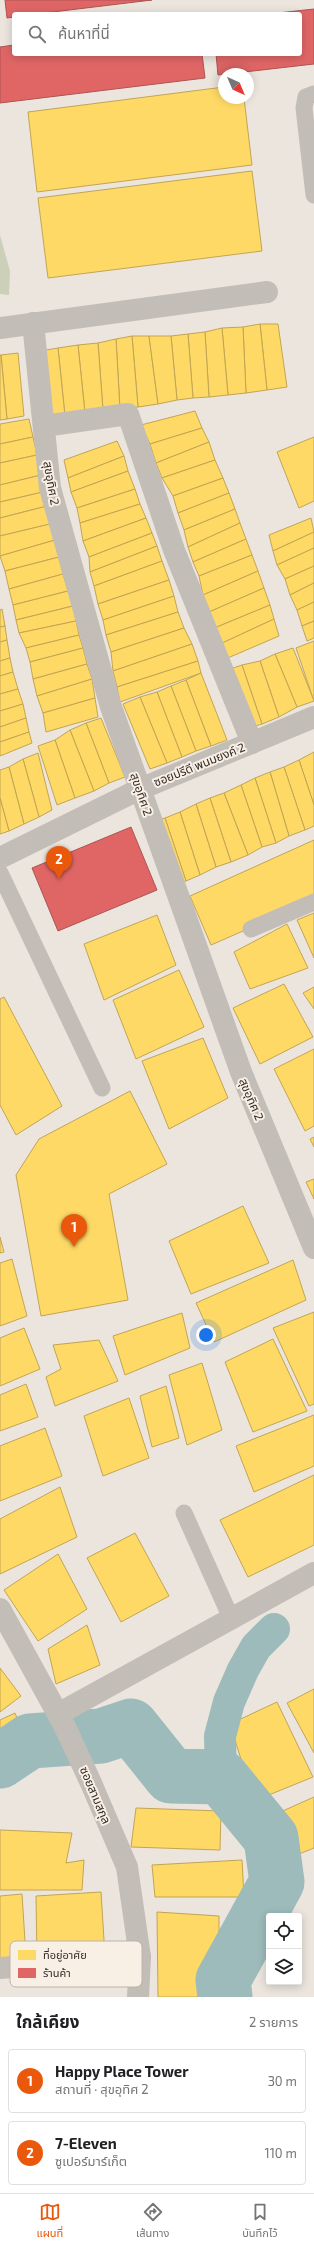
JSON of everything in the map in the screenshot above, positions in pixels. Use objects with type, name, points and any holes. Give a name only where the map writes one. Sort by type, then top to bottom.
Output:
[{"type":"street","points":[[0,328],[267,292]]},
{"type":"street","name":"สุขอุทิศ 2","points":[[33,323],[50,488],[111,707],[241,1072],[314,1248]]},
{"type":"street","points":[[44,426],[128,414],[174,550],[252,743]]},
{"type":"street","name":"ซอยปรีดี พนมยงค์ 2","points":[[0,858],[140,789],[314,716]]},
{"type":"street","points":[[62,1720],[231,1618],[314,1573]]},
{"type":"street","name":"ซอยสามสกุล","points":[[0,1609],[62,1720],[126,1867],[138,1941]]},
{"type":"street","points":[[0,1968],[10,1967]]},
{"type":"street","name":"ซอยสามสกุล","points":[[138,1987],[138,1997]]},
{"type":"lane","points":[[314,94],[306,97],[304,105],[314,195]]},
{"type":"lane","points":[[0,873],[102,1088]]},
{"type":"lane","points":[[251,929],[314,902]]},
{"type":"lane","points":[[184,1512],[231,1618]]},
{"type":"green space","points":[[0,235],[10,271],[9,295],[0,294]]},
{"type":"building: ที่อยู่อาศัย","points":[[218,88],[218,104],[245,104],[252,165],[37,192],[28,112]]},
{"type":"building: ที่อยู่อาศัย","points":[[252,171],[262,251],[48,278],[38,198]]},
{"type":"building: ที่อยู่อาศัย","points":[[260,324],[278,324],[287,387],[267,390]]},
{"type":"building: ที่อยู่อาศัย","points":[[260,324],[267,390],[246,393],[243,327]]},
{"type":"building: ที่อยู่อาศัย","points":[[243,327],[246,393],[228,395],[222,328]]},
{"type":"building: ที่อยู่อาศัย","points":[[222,328],[228,395],[209,397],[205,332]]},
{"type":"building: ที่อยู่อาศัย","points":[[205,332],[209,397],[193,398],[188,334]]},
{"type":"building: ที่อยู่อาศัย","points":[[188,334],[193,398],[177,400],[171,336]]},
{"type":"building: ที่อยู่อาศัย","points":[[132,336],[149,336],[158,404],[138,407]]},
{"type":"building: ที่อยู่อาศัย","points":[[132,336],[138,407],[120,409],[116,339]]},
{"type":"building: ที่อยู่อาศัย","points":[[149,336],[171,336],[177,400],[158,404]]},
{"type":"building: ที่อยู่อาศัย","points":[[116,339],[120,409],[103,410],[98,343]]},
{"type":"building: ที่อยู่อาศัย","points":[[98,343],[103,410],[85,413],[78,345]]},
{"type":"building: ที่อยู่อาศัย","points":[[78,345],[85,413],[65,416],[58,348]]},
{"type":"building: ที่อยู่อาศัย","points":[[58,348],[65,416],[47,418],[40,351]]},
{"type":"building: ที่อยู่อาศัย","points":[[18,353],[24,416],[7,419],[1,355]]},
{"type":"building: ที่อยู่อาศัย","points":[[0,355],[7,419],[0,420]]},
{"type":"building: ที่อยู่อาศัย","points":[[195,411],[202,428],[150,444],[141,425]]},
{"type":"building: ที่อยู่อาศัย","points":[[29,419],[33,437],[0,444],[0,424]]},
{"type":"building: ที่อยู่อาศัย","points":[[202,428],[209,442],[156,463],[150,444]]},
{"type":"building: ที่อยู่อาศัย","points":[[33,437],[37,455],[0,463],[0,444]]},
{"type":"building: ที่อยู่อาศัย","points":[[314,437],[314,501],[299,508],[277,452]]},
{"type":"building: ที่อยู่อาศัย","points":[[117,441],[124,456],[68,478],[64,460]]},
{"type":"building: ที่อยู่อาศัย","points":[[209,442],[215,460],[162,478],[156,463]]},
{"type":"building: ที่อยู่อาศัย","points":[[37,455],[41,475],[0,485],[0,463]]},
{"type":"building: ที่อยู่อาศัย","points":[[124,456],[128,471],[71,492],[68,478]]},
{"type":"building: ที่อยู่อาศัย","points":[[215,460],[223,478],[173,496],[162,478]]},
{"type":"building: ที่อยู่อาศัย","points":[[128,471],[135,489],[77,508],[71,492]]},
{"type":"building: ที่อยู่อาศัย","points":[[41,475],[43,492],[0,502],[0,485]]},
{"type":"building: ที่อยู่อาศัย","points":[[223,478],[229,493],[178,513],[173,496]]},
{"type":"building: ที่อยู่อาศัย","points":[[135,489],[140,504],[80,523],[77,508]]},
{"type":"building: ที่อยู่อาศัย","points":[[43,492],[47,506],[0,518],[0,502]]},
{"type":"building: ที่อยู่อาศัย","points":[[229,493],[235,509],[184,530],[178,513]]},
{"type":"building: ที่อยู่อาศัย","points":[[140,504],[146,518],[83,541],[80,523]]},
{"type":"building: ที่อยู่อาศัย","points":[[47,506],[50,524],[0,536],[0,518]]},
{"type":"building: ที่อยู่อาศัย","points":[[235,509],[240,523],[188,547],[184,530]]},
{"type":"building: ที่อยู่อาศัย","points":[[146,518],[152,533],[89,557],[83,541]]},
{"type":"building: ที่อยู่อาศัย","points":[[311,518],[314,532],[273,551],[269,535]]},
{"type":"building: ที่อยู่อาศัย","points":[[240,523],[246,539],[193,562],[188,547]]},
{"type":"building: ที่อยู่อาศัย","points":[[50,524],[55,540],[0,556],[0,536]]},
{"type":"building: ที่อยู่อาศัย","points":[[314,532],[314,548],[277,565],[273,551]]},
{"type":"building: ที่อยู่อาศัย","points":[[152,533],[157,546],[90,572],[89,557]]},
{"type":"building: ที่อยู่อาศัย","points":[[246,539],[252,555],[199,576],[193,562]]},
{"type":"building: ที่อยู่อาศัย","points":[[55,540],[59,557],[5,571],[0,556]]},
{"type":"building: ที่อยู่อาศัย","points":[[157,546],[162,561],[94,586],[90,572]]},
{"type":"building: ที่อยู่อาศัย","points":[[314,548],[314,566],[285,579],[277,565]]},
{"type":"building: ที่อยู่อาศัย","points":[[252,555],[258,571],[203,595],[199,576]]},
{"type":"building: ที่อยู่อาศัย","points":[[59,557],[63,574],[9,589],[5,571]]},
{"type":"building: ที่อยู่อาศัย","points":[[162,561],[169,580],[98,604],[94,586]]},
{"type":"building: ที่อยู่อาศัย","points":[[314,566],[314,583],[290,595],[285,579]]},
{"type":"building: ที่อยู่อาศัย","points":[[258,571],[264,588],[209,612],[203,595]]},
{"type":"building: ที่อยู่อาศัย","points":[[63,574],[68,591],[13,605],[9,589]]},
{"type":"building: ที่อยู่อาศัย","points":[[169,580],[174,596],[103,620],[98,604]]},
{"type":"building: ที่อยู่อาศัย","points":[[314,583],[314,602],[297,610],[290,595]]},
{"type":"building: ที่อยู่อาศัย","points":[[264,588],[270,605],[212,629],[209,612]]},
{"type":"building: ที่อยู่อาศัย","points":[[68,591],[73,606],[16,620],[13,605]]},
{"type":"building: ที่อยู่อาศัย","points":[[174,596],[178,612],[106,635],[103,620]]},
{"type":"building: ที่อยู่อาศัย","points":[[314,602],[314,621],[302,626],[297,610]]},
{"type":"building: ที่อยู่อาศัย","points":[[270,605],[274,619],[218,645],[212,629]]},
{"type":"building: ที่อยู่อาศัย","points":[[73,606],[76,621],[19,633],[16,620]]},
{"type":"building: ที่อยู่อาศัย","points":[[2,609],[5,626],[0,627],[0,610]]},
{"type":"building: ที่อยู่อาศัย","points":[[178,612],[184,628],[111,652],[106,635]]},
{"type":"building: ที่อยู่อาศัย","points":[[274,619],[279,636],[223,660],[218,645]]},
{"type":"building: ที่อยู่อาศัย","points":[[76,621],[79,635],[26,648],[19,633]]},
{"type":"building: ที่อยู่อาศัย","points":[[314,621],[314,638],[307,641],[302,626]]},
{"type":"building: ที่อยู่อาศัย","points":[[5,626],[7,640],[0,642],[0,627]]},
{"type":"building: ที่อยู่อาศัย","points":[[184,628],[192,644],[113,671],[111,652]]},
{"type":"building: ที่อยู่อาศัย","points":[[79,635],[83,648],[30,662],[26,648]]},
{"type":"building: ที่อยู่อาศัย","points":[[7,640],[10,658],[0,661],[0,642]]},
{"type":"building: ที่อยู่อาศัย","points":[[314,641],[314,701],[296,648]]},
{"type":"building: ที่อยู่อาศัย","points":[[192,644],[198,661],[117,687],[113,671]]},
{"type":"building: ที่อยู่อาศัย","points":[[83,648],[87,664],[33,679],[30,662]]},
{"type":"building: ที่อยู่อาศัย","points":[[293,648],[314,701],[297,707],[275,654]]},
{"type":"building: ที่อยู่อาศัย","points":[[275,654],[297,707],[279,717],[260,661]]},
{"type":"building: ที่อยู่อาศัย","points":[[10,658],[13,672],[0,676],[0,661]]},
{"type":"building: ที่อยู่อาศัย","points":[[198,661],[201,673],[120,702],[117,687]]},
{"type":"building: ที่อยู่อาศัย","points":[[260,661],[279,717],[262,724],[242,665]]},
{"type":"building: ที่อยู่อาศัย","points":[[87,664],[92,679],[37,696],[33,679]]},
{"type":"building: ที่อยู่อาศัย","points":[[242,665],[262,724],[249,728],[227,670]]},
{"type":"building: ที่อยู่อาศัย","points":[[13,672],[18,689],[0,694],[0,676]]},
{"type":"building: ที่อยู่อาศัย","points":[[201,673],[227,740],[211,746],[186,680]]},
{"type":"building: ที่อยู่อาศัย","points":[[92,679],[95,698],[43,713],[37,696]]},
{"type":"building: ที่อยู่อาศัย","points":[[186,680],[211,746],[196,751],[171,686]]},
{"type":"building: ที่อยู่อาศัย","points":[[171,686],[196,751],[182,757],[157,692]]},
{"type":"building: ที่อยู่อาศัย","points":[[18,689],[23,704],[0,711],[0,694]]},
{"type":"building: ที่อยู่อาศัย","points":[[157,692],[182,757],[167,763],[140,697]]},
{"type":"building: ที่อยู่อาศัย","points":[[140,697],[167,763],[150,769],[123,704]]},
{"type":"building: ที่อยู่อาศัย","points":[[95,698],[98,717],[46,732],[43,713]]},
{"type":"building: ที่อยู่อาศัย","points":[[23,704],[26,718],[0,727],[0,711]]},
{"type":"building: ที่อยู่อาศัย","points":[[26,718],[29,732],[0,742],[0,727]]},
{"type":"building: ที่อยู่อาศัย","points":[[101,718],[125,777],[109,783],[86,723]]},
{"type":"building: ที่อยู่อาศัย","points":[[86,723],[109,783],[94,791],[70,730]]},
{"type":"building: ที่อยู่อาศัย","points":[[70,730],[94,791],[75,798],[55,740]]},
{"type":"building: ที่อยู่อาศัย","points":[[29,732],[32,743],[0,756],[0,742]]},
{"type":"building: ที่อยู่อาศัย","points":[[55,740],[75,798],[57,805],[38,746]]},
{"type":"building: ที่อยู่อาศัย","points":[[314,752],[314,805],[299,760]]},
{"type":"building: ที่อยู่อาศัย","points":[[38,753],[52,810],[39,817],[23,759]]},
{"type":"building: ที่อยู่อาศัย","points":[[23,759],[39,817],[24,824],[9,767]]},
{"type":"building: ที่อยู่อาศัย","points":[[299,760],[314,805],[314,826],[305,830],[284,767]]},
{"type":"building: ที่อยู่อาศัย","points":[[9,767],[24,824],[9,831],[0,798],[0,770]]},
{"type":"building: ที่อยู่อาศัย","points":[[284,767],[305,830],[289,836],[270,772]]},
{"type":"building: ที่อยู่อาศัย","points":[[270,772],[289,836],[276,843],[255,778]]},
{"type":"building: ที่อยู่อาศัย","points":[[255,778],[276,843],[262,847],[241,785]]},
{"type":"building: ที่อยู่อาศัย","points":[[241,785],[262,847],[248,855],[224,793]]},
{"type":"building: ที่อยู่อาศัย","points":[[224,793],[248,855],[231,862],[210,798]]},
{"type":"building: ที่อยู่อาศัย","points":[[0,798],[9,831],[0,834]]},
{"type":"building: ที่อยู่อาศัย","points":[[210,798],[231,862],[216,867],[196,804]]},
{"type":"building: ที่อยู่อาศัย","points":[[196,804],[216,867],[200,875],[180,812]]},
{"type":"building: ที่อยู่อาศัย","points":[[180,812],[200,875],[186,881],[165,818]]},
{"type":"building: ที่อยู่อาศัย","points":[[165,818],[186,881],[176,885],[155,821]]},
{"type":"building: ที่อยู่อาศัย","points":[[314,840],[314,900],[211,945],[190,896]]},
{"type":"building: ที่อยู่อาศัย","points":[[314,913],[314,958],[297,920]]},
{"type":"building: ที่อยู่อาศัย","points":[[157,915],[176,965],[104,1000],[84,944]]},
{"type":"building: ที่อยู่อาศัย","points":[[287,924],[308,968],[250,989],[234,952]]},
{"type":"building: ที่อยู่อาศัย","points":[[179,970],[204,1027],[136,1059],[113,1000]]},
{"type":"building: ที่อยู่อาศัย","points":[[284,984],[313,1037],[260,1064],[233,1008]]},
{"type":"building: ที่อยู่อาศัย","points":[[314,987],[314,1009],[303,993]]},
{"type":"building: ที่อยู่อาศัย","points":[[4,997],[62,1106],[16,1135],[0,1105],[0,999]]},
{"type":"building: ที่อยู่อาศัย","points":[[203,1038],[228,1098],[169,1129],[142,1061]]},
{"type":"building: ที่อยู่อาศัย","points":[[314,1049],[314,1126],[305,1131],[274,1069]]},
{"type":"building: ที่อยู่อาศัย","points":[[130,1091],[167,1164],[109,1194],[128,1300],[41,1316],[16,1175],[39,1139]]},
{"type":"building: ที่อยู่อาศัย","points":[[314,1137],[314,1147],[310,1139]]},
{"type":"building: ที่อยู่อาศัย","points":[[314,1179],[314,1199],[306,1182]]},
{"type":"building: ที่อยู่อาศัย","points":[[243,1206],[269,1263],[191,1294],[169,1241]]},
{"type":"building: ที่อยู่อาศัย","points":[[0,1237],[4,1252],[0,1253]]},
{"type":"building: ที่อยู่อาศัย","points":[[12,1259],[27,1316],[0,1326],[0,1263]]},
{"type":"building: ที่อยู่อาศัย","points":[[293,1260],[306,1300],[214,1342],[196,1303]]},
{"type":"building: ที่อยู่อาศัย","points":[[314,1312],[314,1404],[309,1406],[273,1328]]},
{"type":"building: ที่อยู่อาศัย","points":[[182,1313],[190,1348],[125,1375],[113,1336]]},
{"type":"building: ที่อยู่อาศัย","points":[[24,1328],[40,1369],[0,1386],[0,1338]]},
{"type":"building: ที่อยู่อาศัย","points":[[273,1339],[307,1411],[253,1432],[225,1362]]},
{"type":"building: ที่อยู่อาศัย","points":[[99,1340],[118,1381],[55,1406],[46,1377],[61,1369],[53,1345]]},
{"type":"building: ที่อยู่อาศัย","points":[[202,1363],[222,1430],[187,1445],[169,1375]]},
{"type":"building: ที่อยู่อาศัย","points":[[26,1384],[38,1417],[0,1431],[0,1395]]},
{"type":"building: ที่อยู่อาศัย","points":[[166,1386],[179,1438],[152,1447],[140,1396]]},
{"type":"building: ที่อยู่อาศัย","points":[[129,1398],[149,1458],[103,1476],[84,1416]]},
{"type":"building: ที่อยู่อาศัย","points":[[314,1415],[314,1466],[254,1492],[236,1446]]},
{"type":"building: ที่อยู่อาศัย","points":[[45,1428],[62,1476],[0,1501],[0,1446]]},
{"type":"building: ที่อยู่อาศัย","points":[[314,1475],[314,1545],[248,1577],[220,1520]]},
{"type":"building: ที่อยู่อาศัย","points":[[60,1487],[77,1537],[0,1574],[0,1519]]},
{"type":"building: ที่อยู่อาศัย","points":[[135,1533],[169,1596],[121,1622],[87,1558]]},
{"type":"building: ที่อยู่อาศัย","points":[[58,1554],[87,1609],[38,1641],[4,1590]]},
{"type":"building: ที่อยู่อาศัย","points":[[87,1625],[100,1665],[56,1684],[48,1649]]},
{"type":"building: ที่อยู่อาศัย","points":[[0,1668],[21,1696],[0,1712]]},
{"type":"building: ที่อยู่อาศัย","points":[[314,1689],[314,1753],[287,1703]]},
{"type":"building: ที่อยู่อาศัย","points":[[277,1702],[313,1777],[254,1801],[230,1724]]},
{"type":"building: ที่อยู่อาศัย","points":[[15,1713],[24,1735],[0,1744],[0,1720]]},
{"type":"building: ที่อยู่อาศัย","points":[[314,1797],[314,1848],[294,1856],[276,1814]]},
{"type":"building: ที่อยู่อาศัย","points":[[136,1808],[221,1811],[220,1850],[131,1847]]},
{"type":"building: ที่อยู่อาศัย","points":[[0,1830],[72,1833],[66,1863],[84,1860],[82,1890],[0,1890]]},
{"type":"building: ที่อยู่อาศัย","points":[[242,1860],[244,1897],[155,1897],[152,1865]]},
{"type":"building: ที่อยู่อาศัย","points":[[101,1892],[104,1941],[37,1941],[36,1896]]},
{"type":"building: ที่อยู่อาศัย","points":[[22,1894],[25,1941],[10,1941],[10,1958],[0,1958],[0,1896]]},
{"type":"building: ที่อยู่อาศัย","points":[[157,1912],[219,1916],[219,1997],[158,1997]]},
{"type":"building: ร้านค้า","points":[[5,0],[152,0],[53,12],[12,12],[12,17],[7,18]]},
{"type":"building: ร้านค้า","points":[[314,9],[314,64],[254,71],[254,68],[218,68],[218,75],[216,56],[302,56],[302,12],[287,12]]},
{"type":"building: ร้านค้า","points":[[12,45],[12,56],[202,56],[205,78],[0,103],[0,47]]},
{"type":"building: ร้านค้า","points":[[131,827],[157,890],[58,931],[32,868]]},
{"type":"waterway","points":[[221,1777],[220,1736],[229,1702],[243,1670],[256,1647],[274,1629]]},
{"type":"waterway","points":[[0,1761],[30,1741],[101,1736],[131,1726],[171,1776],[221,1777],[271,1838],[277,1882],[223,1980],[225,1997]]},
{"type":"place","name":"7-Eleven","points":[[59,879]]},
{"type":"place","name":"Happy Place Tower","points":[[74,1247]]}]
